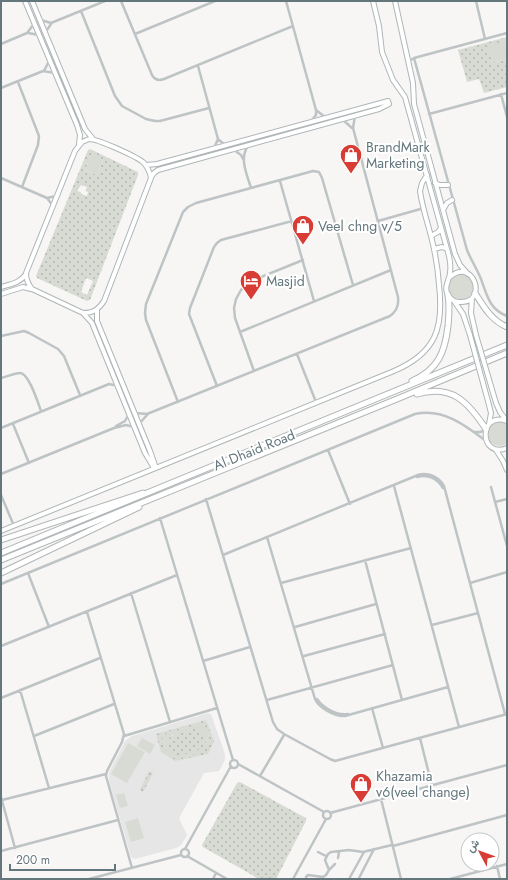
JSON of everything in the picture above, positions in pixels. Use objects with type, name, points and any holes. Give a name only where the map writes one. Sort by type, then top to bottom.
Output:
[{"type":"highway","points":[[383,396],[424,375],[438,360],[446,340],[450,309],[448,295]]},
{"type":"highway","points":[[473,296],[494,320],[507,328]]},
{"type":"highway","name":"Al Dhaid Road","points":[[1,553],[507,346]]},
{"type":"highway","name":"Al Dhaid Road","points":[[1,560],[397,400],[507,353]]},
{"type":"highway","points":[[397,400],[427,391],[440,391],[452,394],[459,397],[472,408],[487,428]]},
{"type":"highway","points":[[1,540],[135,495],[154,491]]},
{"type":"highway","points":[[1,573],[133,510],[146,501]]},
{"type":"street","points":[[1,287],[20,280],[26,273],[79,144],[80,136],[77,125],[25,1]]},
{"type":"street","points":[[32,1],[86,132],[93,139],[140,160],[146,165],[150,178]]},
{"type":"street","points":[[39,19],[51,23],[106,1]]},
{"type":"street","points":[[121,1],[155,80],[164,79],[198,66],[293,26]]},
{"type":"street","points":[[135,34],[215,1]]},
{"type":"street","points":[[286,1],[316,110],[316,115],[311,121]]},
{"type":"street","points":[[373,1],[379,26],[382,52],[393,80],[405,97],[410,102],[413,100]]},
{"type":"street","points":[[395,1],[413,83],[413,100],[442,210],[455,254],[460,265],[474,280],[476,289],[473,296],[471,313],[476,335],[496,403],[506,420]]},
{"type":"street","points":[[476,1],[485,39]]},
{"type":"street","points":[[81,11],[115,96],[122,106],[155,121],[209,108]]},
{"type":"street","points":[[1,44],[27,33],[34,23]]},
{"type":"street","points":[[45,33],[51,23]]},
{"type":"street","points":[[27,33],[39,35]]},
{"type":"street","points":[[408,59],[507,33]]},
{"type":"street","points":[[414,58],[467,250],[487,299],[494,308],[507,316]]},
{"type":"street","points":[[1,88],[43,71],[50,61]]},
{"type":"street","points":[[198,66],[218,139],[225,145]]},
{"type":"street","points":[[43,71],[55,73]]},
{"type":"street","points":[[18,82],[39,136],[38,145],[22,187]]},
{"type":"street","points":[[429,114],[507,93]]},
{"type":"street","points":[[501,94],[507,117]]},
{"type":"street","points":[[405,97],[451,267],[450,277],[446,286],[448,295],[463,314],[489,405],[490,417],[486,441]]},
{"type":"street","points":[[83,313],[89,313],[97,310],[104,301],[150,178],[156,172],[343,120],[379,109],[389,104],[388,101],[154,165],[146,165]]},
{"type":"street","points":[[316,110],[325,117]]},
{"type":"street","points":[[135,412],[147,414],[390,316],[394,312],[399,302],[353,128],[356,116]]},
{"type":"street","points":[[343,120],[353,128]]},
{"type":"street","points":[[77,125],[82,124]]},
{"type":"street","points":[[79,144],[85,140],[93,139]]},
{"type":"street","points":[[213,149],[218,139]]},
{"type":"street","points":[[244,161],[244,154],[248,146]]},
{"type":"street","points":[[232,150],[241,155],[251,188]]},
{"type":"street","points":[[168,161],[169,168]]},
{"type":"street","points":[[178,402],[145,317],[146,304],[185,209],[196,203],[316,171],[321,174],[353,285]]},
{"type":"street","points":[[1,531],[402,368],[416,360],[428,347],[437,330],[441,313],[434,249],[420,188],[427,175]]},
{"type":"street","points":[[1,178],[47,198],[53,207]]},
{"type":"street","points":[[280,180],[314,301]]},
{"type":"street","points":[[435,183],[440,185],[448,185]]},
{"type":"street","points":[[47,198],[57,196]]},
{"type":"street","points":[[442,210],[447,202],[452,200]]},
{"type":"street","points":[[378,221],[424,208]]},
{"type":"street","points":[[217,386],[189,314],[214,247],[221,240],[292,222]]},
{"type":"street","points":[[431,236],[438,232],[441,228]]},
{"type":"street","points":[[434,249],[442,247],[447,249]]},
{"type":"street","points":[[254,370],[235,318],[234,308],[236,298],[241,290],[254,280],[303,260]]},
{"type":"street","points":[[240,332],[391,270]]},
{"type":"street","points":[[26,273],[27,281],[32,289]]},
{"type":"street","points":[[450,277],[456,273],[468,274]]},
{"type":"street","points":[[1,293],[10,288],[9,285]]},
{"type":"street","points":[[1,293],[23,287],[32,289],[83,313],[90,320],[145,453],[148,464],[145,472]]},
{"type":"street","points":[[454,301],[464,302],[473,296]]},
{"type":"street","points":[[97,310],[97,321],[140,424],[155,468]]},
{"type":"street","points":[[95,332],[98,329],[101,329]]},
{"type":"street","points":[[1,336],[24,331],[29,332],[58,349],[64,356],[80,395]]},
{"type":"street","points":[[297,354],[316,402]]},
{"type":"street","points":[[1,378],[19,373],[25,375],[41,412]]},
{"type":"street","points":[[109,384],[113,375]]},
{"type":"street","points":[[1,428],[109,384],[118,386]]},
{"type":"street","points":[[1,584],[407,417],[420,413],[445,415],[475,432],[491,447],[500,450],[507,448]]},
{"type":"street","points":[[114,428],[125,421],[129,414]]},
{"type":"street","points":[[140,424],[147,414]]},
{"type":"street","points":[[475,432],[480,432],[487,428],[495,420],[506,420]]},
{"type":"street","points":[[12,424],[29,463]]},
{"type":"street","points":[[1,474],[114,428],[126,425],[134,427]]},
{"type":"street","points":[[496,449],[507,470]]},
{"type":"street","points":[[328,450],[350,504]]},
{"type":"street","points":[[150,451],[156,460],[164,464]]},
{"type":"street","points":[[145,453],[150,451]]},
{"type":"street","points":[[145,453],[155,468]]},
{"type":"street","points":[[206,500],[274,725],[284,734],[335,761],[506,714],[443,484],[434,477],[423,474],[223,555]]},
{"type":"street","points":[[394,486],[459,727]]},
{"type":"street","points":[[491,487],[507,546]]},
{"type":"street","points":[[1,495],[14,526]]},
{"type":"street","points":[[495,502],[507,499]]},
{"type":"street","points":[[89,879],[181,854],[233,760],[160,518]]},
{"type":"street","points":[[267,537],[318,703],[340,716],[347,716],[448,686]]},
{"type":"street","points":[[281,583],[411,548]]},
{"type":"street","points":[[365,560],[402,700]]},
{"type":"street","points":[[470,583],[507,572]]},
{"type":"street","points":[[28,573],[49,627]]},
{"type":"street","points":[[1,646],[177,575]]},
{"type":"street","points":[[131,594],[170,722]]},
{"type":"street","points":[[295,627],[376,604]]},
{"type":"street","points":[[87,612],[124,736],[106,774],[132,868]]},
{"type":"street","points":[[432,625],[478,613]]},
{"type":"street","points":[[304,656],[384,634]]},
{"type":"street","points":[[203,660],[250,647]]},
{"type":"street","points":[[1,698],[100,658]]},
{"type":"street","points":[[267,700],[393,665]]},
{"type":"street","points":[[20,690],[49,788]]},
{"type":"street","points":[[34,736],[114,704]]},
{"type":"street","points":[[124,736],[217,708]]},
{"type":"street","points":[[372,708],[383,748]]},
{"type":"street","points":[[260,776],[284,734]]},
{"type":"street","points":[[420,738],[432,786]]},
{"type":"street","points":[[233,760],[324,812],[328,811],[330,813],[507,765]]},
{"type":"street","points":[[231,766],[236,767],[238,764]]},
{"type":"street","points":[[15,848],[2,799],[106,774]]},
{"type":"street","points":[[381,799],[401,879]]},
{"type":"street","points":[[324,812],[323,816],[326,819]]},
{"type":"street","points":[[293,879],[326,819],[330,817],[330,813]]},
{"type":"street","points":[[328,870],[325,862],[326,856],[331,852],[349,850],[364,852],[507,815]]},
{"type":"street","points":[[1,852],[118,820]]},
{"type":"street","points":[[185,849],[189,853],[187,856]]},
{"type":"street","points":[[360,878],[374,849]]},
{"type":"street","points":[[318,852],[326,856]]},
{"type":"street","points":[[338,858],[339,852]]},
{"type":"street","points":[[349,879],[364,852]]},
{"type":"street","points":[[181,854],[184,857],[187,856],[227,879]]},
{"type":"street","points":[[306,879],[308,875],[324,877],[328,870],[335,864]]},
{"type":"street","points":[[450,879],[475,872]]},
{"type":"street","points":[[213,879],[216,873]]},
{"type":"shaded area","points":[[507,37],[507,40],[488,46],[492,63],[507,59],[507,87],[484,93],[479,79],[467,82],[458,50]]},
{"type":"shaded area","points":[[507,40],[507,59],[492,63],[487,45]]},
{"type":"shaded area","points":[[90,149],[138,172],[138,175],[90,300],[87,301],[37,278],[36,276],[88,150]],"holes":[[[91,156],[103,160],[97,175],[85,170]],[[81,185],[87,187],[87,196],[77,191]],[[86,278],[93,281],[87,295],[81,292]]]},
{"type":"shaded area","points":[[91,155],[103,160],[97,175],[85,170]]},
{"type":"shaded area","points":[[460,274],[469,278],[473,287],[469,296],[460,300],[451,296],[447,287],[451,278]]},
{"type":"shaded area","points":[[497,421],[507,423],[507,444],[501,446],[491,443],[488,440],[487,435],[491,425]]},
{"type":"shaded area","points":[[208,713],[211,714],[225,754],[225,760],[219,771],[204,773],[179,818],[187,835],[181,845],[176,848],[135,859],[131,857],[109,781],[109,772],[125,741],[132,736]]},
{"type":"shaded area","points":[[206,720],[214,741],[208,754],[175,761],[161,752],[156,734]],"holes":[[[206,722],[207,725],[201,727],[209,735],[210,741],[207,748],[201,752],[182,758],[176,759],[168,755],[164,746],[166,737],[160,739],[159,736]]]},
{"type":"shaded area","points":[[206,722],[207,725],[202,726],[209,736],[210,743],[206,750],[200,753],[176,759],[168,755],[166,752],[164,743],[166,737],[160,739],[159,736]],"holes":[[[194,729],[207,740],[204,746],[168,749],[168,741],[172,735]]]},
{"type":"shaded area","points":[[194,729],[204,733],[206,742],[201,749],[182,755],[175,755],[169,751],[167,745],[171,737]]},
{"type":"shaded area","points":[[142,738],[155,745],[150,754],[137,746]]},
{"type":"shaded area","points":[[128,743],[145,752],[127,783],[111,774]]},
{"type":"shaded area","points":[[149,771],[153,773],[143,792],[140,790]]},
{"type":"shaded area","points":[[240,782],[306,818],[306,821],[276,879],[259,879],[203,847],[202,845],[237,783]]},
{"type":"shaded area","points":[[124,793],[128,806],[120,808],[116,795]]},
{"type":"shaded area","points":[[138,818],[144,838],[131,842],[125,822]]},
{"type":"place","name":"BrandMark Marketing","points":[[351,174]]},
{"type":"place","name":"Veel chng v/5","points":[[303,246]]},
{"type":"place","name":"Masjid","points":[[251,300]]},
{"type":"place","name":"Khazamia v6(veel change)","points":[[361,804]]}]
